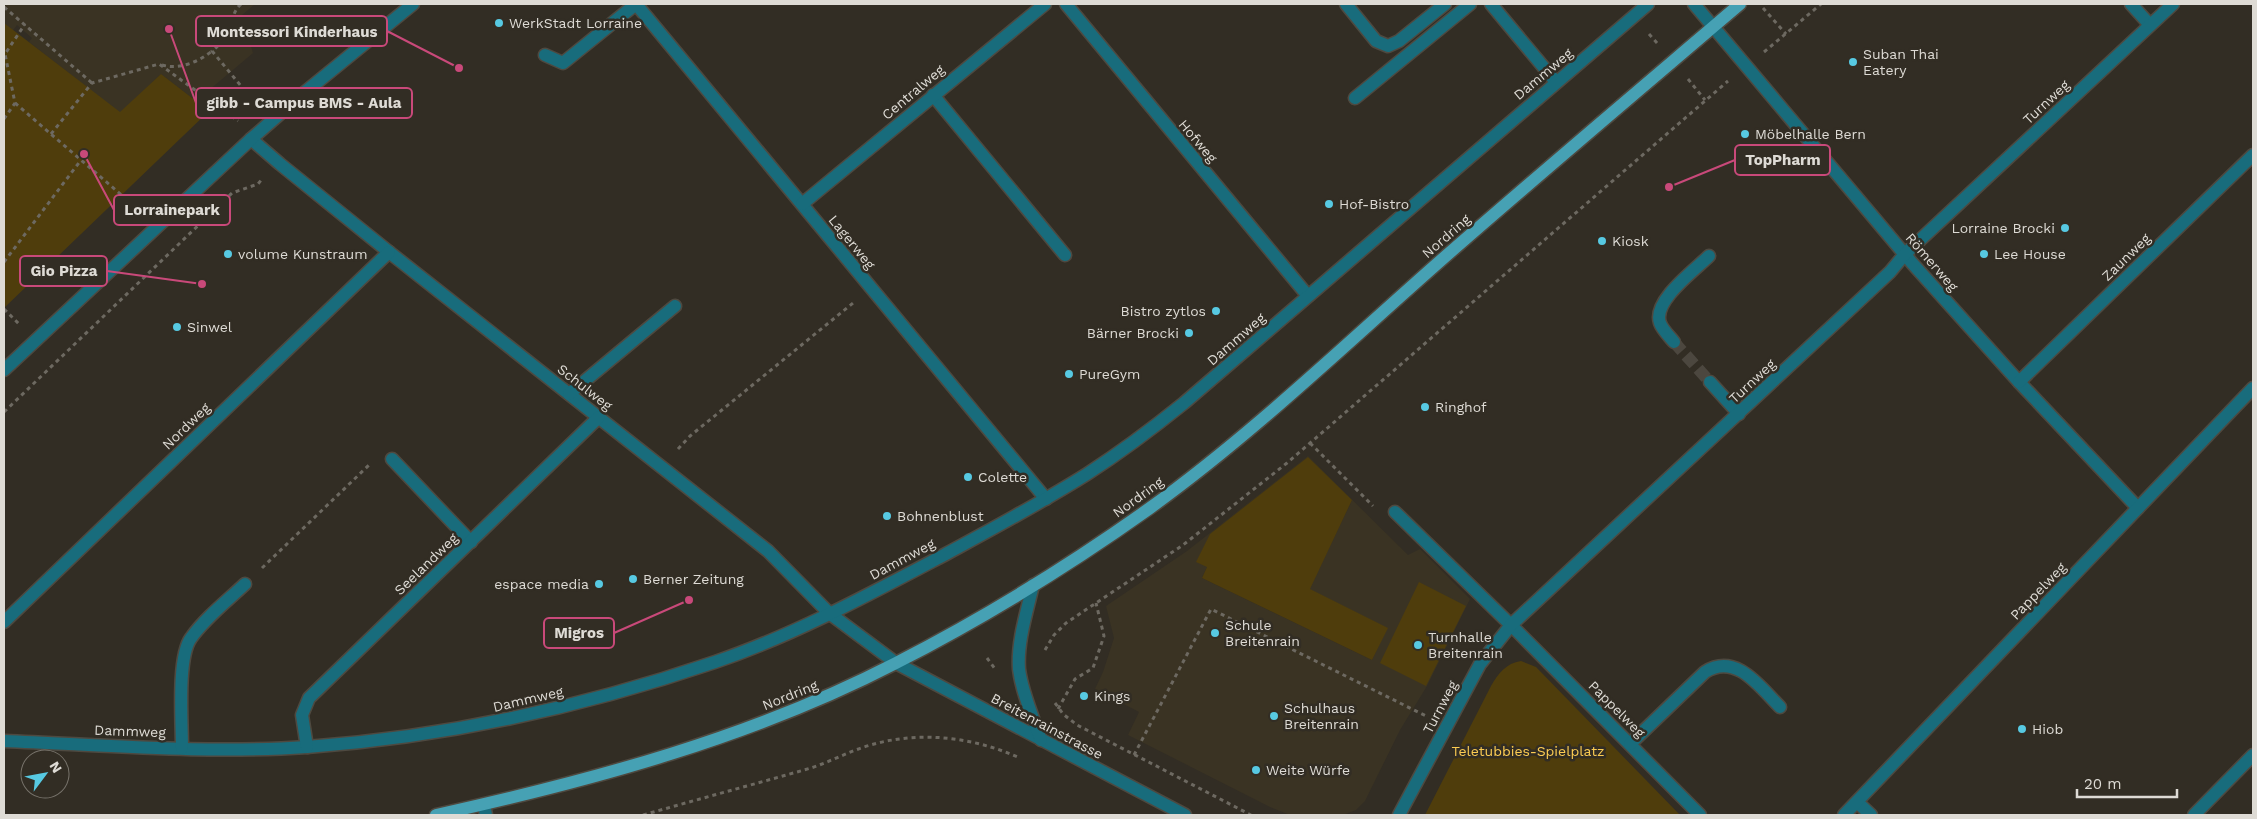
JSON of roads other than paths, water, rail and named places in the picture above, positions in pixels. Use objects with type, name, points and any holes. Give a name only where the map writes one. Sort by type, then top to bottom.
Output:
[{"type":"main road","name":"Nordring","points":[[436,815],[485,810],[724,737],[812,703],[896,663],[1033,585],[1152,506],[1256,424],[1448,254],[1740,4]]},
{"type":"street","points":[[4,370],[254,136],[413,4]]},
{"type":"street","points":[[545,55],[563,63],[636,4]]},
{"type":"street","name":"Lagerweg","points":[[636,4],[1046,499]]},
{"type":"street","name":"Centralweg","points":[[802,204],[1045,4]]},
{"type":"street","name":"Hofweg","points":[[1066,4],[1308,296]]},
{"type":"street","points":[[1346,4],[1376,41],[1388,46],[1398,42],[1445,4]]},
{"type":"street","points":[[1355,98],[1470,4]]},
{"type":"street","points":[[1491,4],[1556,82]]},
{"type":"street","name":"Dammweg","points":[[4,741],[182,748],[307,747],[423,735],[526,716],[645,684],[717,662],[779,636],[896,580],[1046,499],[1136,440],[1184,403],[1648,4]]},
{"type":"street","name":"Römerweg","points":[[1694,4],[1905,254],[2019,382],[2138,508]]},
{"type":"street","points":[[2131,4],[2150,25]]},
{"type":"street","name":"Turnweg","points":[[1399,815],[1480,664],[1512,626],[1890,272],[1905,254],[2173,4]]},
{"type":"street","points":[[933,95],[1066,255]]},
{"type":"street","name":"Schulweg","points":[[254,136],[280,164],[768,551],[829,613],[896,663]]},
{"type":"street","name":"Zaunweg","points":[[2019,382],[2253,155]]},
{"type":"street","name":"Nordweg","points":[[4,622],[389,252]]},
{"type":"street","points":[[1674,342],[1660,323],[1658,312],[1667,297],[1709,256]]},
{"type":"street","points":[[569,394],[675,306]]},
{"type":"street","points":[[1710,382],[1739,414]]},
{"type":"street","name":"Pappelweg","points":[[1844,815],[2253,388]]},
{"type":"street","name":"Seelandweg","points":[[307,747],[302,715],[309,698],[599,417]]},
{"type":"street","points":[[392,459],[471,542]]},
{"type":"street","name":"Pappelweg","points":[[1395,512],[1512,626],[1700,815]]},
{"type":"street","points":[[182,748],[182,666],[185,649],[197,631],[245,584]]},
{"type":"street","points":[[1033,585],[1021,638],[1019,668],[1041,740]]},
{"type":"street","name":"Breitenrainstrasse","points":[[896,663],[1185,815]]},
{"type":"street","points":[[1630,744],[1712,667],[1731,666],[1742,670],[1780,707]]},
{"type":"street","points":[[2194,815],[2253,755]]},
{"type":"street","points":[[1857,802],[1870,815]]},
{"type":"tunnel","points":[[1674,342],[1710,382]]},
{"type":"place","name":"WerkStadt Lorraine","points":[[499,23]]},
{"type":"place","name":"gibb - Campus BMS - Aula","points":[[169,29]]},
{"type":"place","name":"Suban Thai Eatery","points":[[1853,62]]},
{"type":"place","name":"Montessori Kinderhaus","points":[[459,68]]},
{"type":"place","name":"Möbelhalle Bern","points":[[1745,134]]},
{"type":"place","name":"Lorrainepark","points":[[84,154]]},
{"type":"place","name":"TopPharm","points":[[1669,187]]},
{"type":"place","name":"Hof-Bistro","points":[[1329,204]]},
{"type":"place","name":"Lorraine Brocki","points":[[2065,228]]},
{"type":"place","name":"Kiosk","points":[[1602,241]]},
{"type":"place","name":"volume Kunstraum","points":[[228,254]]},
{"type":"place","name":"Lee House","points":[[1984,254]]},
{"type":"place","name":"Gio Pizza","points":[[202,284]]},
{"type":"place","name":"Bistro zytlos","points":[[1216,311]]},
{"type":"place","name":"Sinwel","points":[[177,327]]},
{"type":"place","name":"Bärner Brocki","points":[[1189,333]]},
{"type":"place","name":"PureGym","points":[[1069,374]]},
{"type":"place","name":"Ringhof","points":[[1425,407]]},
{"type":"place","name":"Colette","points":[[968,477]]},
{"type":"place","name":"Bohnenblust","points":[[887,516]]},
{"type":"place","name":"Berner Zeitung","points":[[633,579]]},
{"type":"place","name":"espace media","points":[[599,584]]},
{"type":"place","name":"Migros","points":[[689,600]]},
{"type":"place","name":"Schule Breitenrain","points":[[1215,633]]},
{"type":"place","name":"Turnhalle Breitenrain","points":[[1418,645]]},
{"type":"place","name":"Kings","points":[[1084,696]]},
{"type":"place","name":"Schulhaus Breitenrain","points":[[1274,716]]},
{"type":"place","name":"Hiob","points":[[2022,729]]},
{"type":"place","name":"Weite Würfe","points":[[1256,770]]},
{"type":"park label","name":"Teletubbies-Spielplatz","points":[[1528,751]]}]
